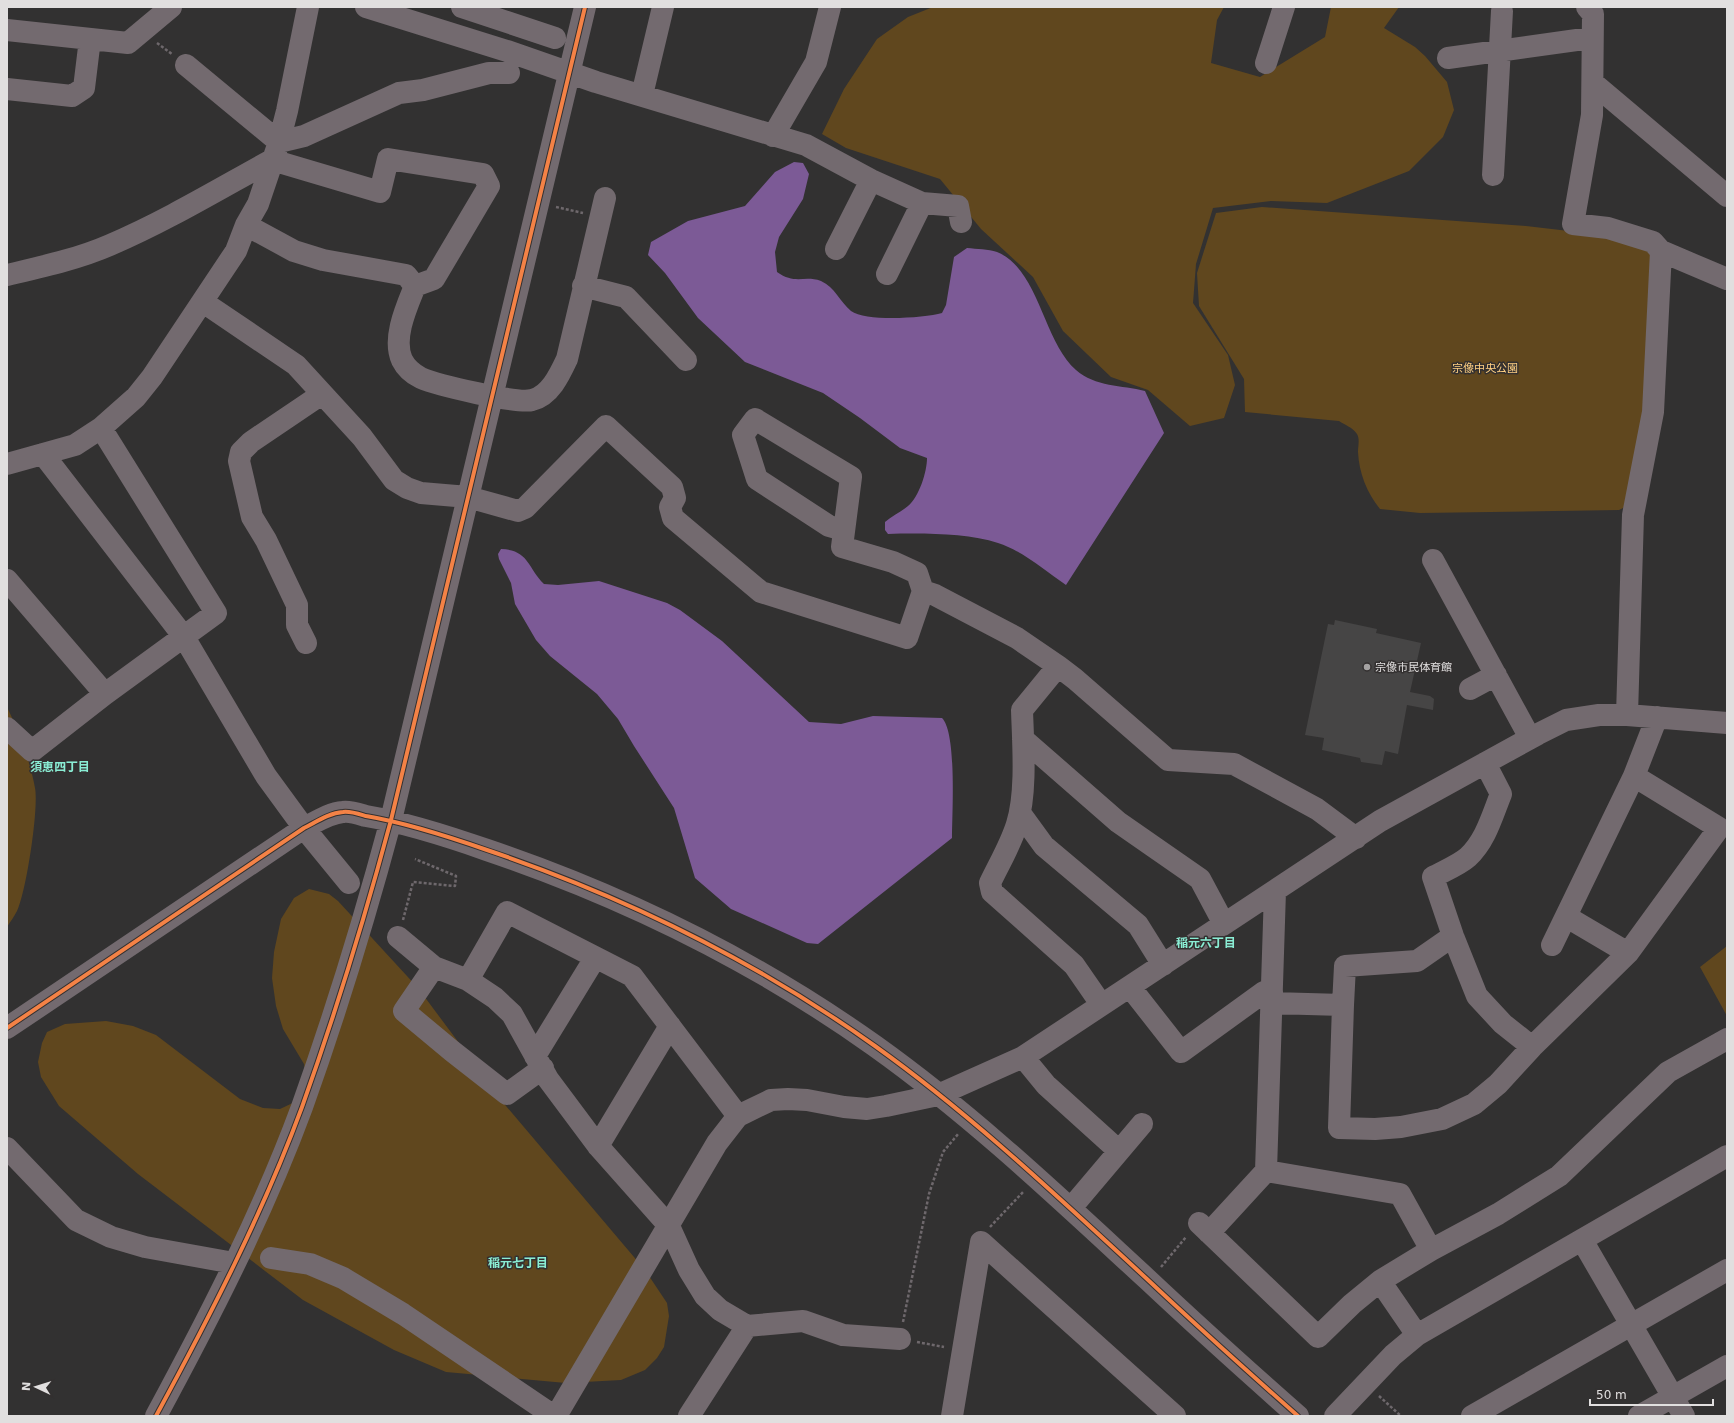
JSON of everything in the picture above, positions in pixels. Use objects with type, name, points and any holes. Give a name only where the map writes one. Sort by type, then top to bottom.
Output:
[{"type":"street","points":[[7,30],[128,43],[171,7]]},
{"type":"street","points":[[7,464],[75,446],[101,428],[136,397],[152,377],[236,252],[246,225],[258,204],[287,112],[308,7]]},
{"type":"street","points":[[366,7],[569,71],[596,82],[806,145],[871,180],[922,203],[958,206],[960,222]]},
{"type":"street","points":[[462,7],[555,38]]},
{"type":"street","points":[[156,1416],[199,1337],[257,1215],[304,1101],[364,921],[391,820],[585,7]]},
{"type":"street","points":[[642,95],[662,7]]},
{"type":"street","points":[[773,136],[816,62],[830,7]]},
{"type":"street","points":[[1266,63],[1284,7]]},
{"type":"street","points":[[1587,7],[1593,14],[1591,38],[1593,83],[1592,115],[1574,224],[1608,228],[1646,239],[1653,242],[1661,251],[1727,279]]},
{"type":"street","points":[[1493,175],[1502,11]]},
{"type":"street","points":[[1448,58],[1591,38]]},
{"type":"street","points":[[7,89],[72,96],[84,88],[90,39]]},
{"type":"street","points":[[186,65],[275,151],[380,192],[388,159],[483,174],[489,186],[434,279],[414,286]]},
{"type":"street","points":[[7,274],[44,266],[109,246],[164,219],[275,151],[304,136],[399,93],[423,90],[489,73],[509,73]]},
{"type":"street","points":[[1593,83],[1727,196]]},
{"type":"street","points":[[836,248],[871,180]]},
{"type":"street","points":[[887,274],[922,203]]},
{"type":"street","points":[[414,286],[398,343],[402,359],[410,372],[422,379],[492,396],[520,401],[533,400],[546,392],[558,378],[567,359],[603,208]]},
{"type":"street","points":[[246,225],[294,250],[323,260],[406,275],[414,286]]},
{"type":"street","points":[[1627,715],[1633,515],[1653,412],[1661,251]]},
{"type":"street","points":[[584,286],[626,297],[686,360]]},
{"type":"street","points":[[203,302],[296,366],[362,437],[394,480],[407,488],[421,493],[468,497],[518,511],[525,508],[606,426],[672,488],[675,498],[670,507],[673,518],[760,592],[907,638],[923,591],[917,573],[892,562],[842,547],[851,477],[755,418],[743,435],[757,479],[829,526],[843,530]]},
{"type":"street","points":[[306,644],[297,625],[297,605],[266,540],[252,517],[239,461],[241,452],[251,442],[322,394]]},
{"type":"street","points":[[7,728],[32,751],[104,694],[216,613],[101,428]]},
{"type":"street","points":[[43,454],[184,637],[266,776],[304,828],[349,883]]},
{"type":"street","points":[[1433,560],[1530,738]]},
{"type":"street","points":[[7,580],[104,694]]},
{"type":"street","points":[[923,591],[935,595],[1017,638],[1058,666],[1168,760],[1234,764],[1318,809],[1356,838]]},
{"type":"street","points":[[1058,666],[1022,710],[1023,739],[1020,813],[1017,826],[990,883],[992,892],[1074,965],[1101,1004]]},
{"type":"street","points":[[1470,689],[1496,675]]},
{"type":"street","points":[[271,1258],[310,1264],[343,1278],[403,1314],[555,1416],[669,1226],[716,1143],[738,1116],[771,1100],[807,1100],[844,1107],[867,1109],[938,1095],[1023,1057],[1380,821],[1530,738],[1566,720],[1599,715],[1627,715],[1727,723]]},
{"type":"street","points":[[1552,945],[1567,917],[1634,776],[1658,717]]},
{"type":"street","points":[[1023,739],[1118,822],[1200,879],[1224,924]]},
{"type":"street","points":[[1485,763],[1501,794],[1487,831],[1468,858],[1433,877],[1453,936],[1477,996],[1503,1024],[1532,1047]]},
{"type":"street","points":[[1453,936],[1417,961],[1345,966],[1342,1005],[1339,1128],[1401,1127],[1442,1119],[1474,1104],[1498,1084],[1532,1047],[1628,953],[1719,828],[1634,776]]},
{"type":"street","points":[[7,1028],[304,828],[328,816],[343,812],[391,820],[449,837],[536,866],[638,911],[703,942],[823,1010],[876,1047],[970,1119],[1071,1208],[1148,1281],[1298,1416]]},
{"type":"street","points":[[1020,813],[1044,846],[1138,925],[1163,965]]},
{"type":"street","points":[[1275,891],[1266,1171],[1204,1228],[1318,1337],[1352,1304],[1380,1281],[1431,1250],[1498,1214],[1559,1176],[1668,1072],[1727,1040]]},
{"type":"street","points":[[468,980],[507,912],[632,976],[738,1116]]},
{"type":"street","points":[[1567,917],[1628,953]]},
{"type":"street","points":[[398,937],[434,967],[468,980],[496,998],[512,1014],[548,1079],[598,1146],[669,1226],[689,1270],[705,1296],[720,1310],[747,1326],[803,1321],[843,1335],[900,1339]]},
{"type":"street","points":[[434,967],[404,1011],[452,1052],[507,1094],[539,1062],[595,958]]},
{"type":"street","points":[[1130,987],[1181,1052],[1264,992],[1272,997],[1342,1005]]},
{"type":"street","points":[[598,1146],[670,1026]]},
{"type":"street","points":[[1023,1057],[1046,1085],[1119,1151]]},
{"type":"street","points":[[1071,1208],[1142,1124]]},
{"type":"street","points":[[7,1148],[76,1220],[111,1237],[144,1247],[234,1263]]},
{"type":"street","points":[[1335,1416],[1393,1355],[1417,1335],[1727,1156]]},
{"type":"street","points":[[1266,1171],[1400,1194],[1431,1250]]},
{"type":"street","points":[[1582,1240],[1684,1416]]},
{"type":"street","points":[[952,1416],[962,1350],[982,1242]]},
{"type":"street","points":[[982,1242],[1175,1416]]},
{"type":"street","points":[[1472,1416],[1630,1324],[1727,1270]]},
{"type":"street","points":[[1380,1281],[1417,1335]]},
{"type":"street","points":[[689,1416],[747,1326]]},
{"type":"street","points":[[1639,1416],[1727,1366]]},
{"type":"path","points":[[142,31],[186,65]]},
{"type":"path","points":[[539,203],[603,208]]},
{"type":"path","points":[[398,937],[413,882],[455,886],[456,876],[415,859]]},
{"type":"path","points":[[962,1350],[900,1339],[929,1194],[943,1152],[970,1119]]},
{"type":"path","points":[[982,1242],[982,1235],[1036,1177]]},
{"type":"path","points":[[1148,1281],[1204,1228]]},
{"type":"path","points":[[1365,1384],[1401,1416]]},
{"type":"green space","points":[[933,7],[1224,7],[1217,20],[1211,63],[1260,77],[1325,37],[1331,7],[1399,7],[1384,28],[1415,47],[1425,56],[1447,82],[1454,110],[1443,137],[1409,171],[1327,203],[1271,201],[1213,208],[1196,264],[1193,303],[1228,355],[1235,385],[1224,418],[1190,426],[1148,390],[1111,377],[1063,331],[1033,277],[981,229],[940,179],[846,148],[822,134],[844,89],[877,39],[908,17]]},
{"type":"green space","name":"宗像中央公園","points":[[1262,207],[1526,226],[1603,235],[1650,248],[1654,255],[1648,410],[1631,504],[1619,510],[1420,513],[1380,509],[1364,482],[1358,452],[1359,440],[1357,434],[1351,428],[1339,421],[1245,412],[1244,379],[1199,306],[1197,273],[1216,213]]},
{"type":"green space","points":[[7,707],[20,736],[27,757],[33,778],[36,798],[31,850],[21,901],[17,911],[7,927]]},
{"type":"green space","points":[[309,889],[329,894],[338,901],[418,988],[506,1106],[645,1270],[667,1303],[669,1316],[664,1347],[657,1358],[645,1370],[621,1380],[566,1383],[446,1372],[394,1350],[303,1300],[138,1174],[59,1106],[41,1077],[38,1062],[42,1043],[47,1032],[65,1024],[106,1021],[133,1026],[156,1035],[240,1099],[263,1108],[280,1109],[299,1100],[307,1084],[304,1064],[283,1029],[276,1006],[272,978],[274,952],[281,919],[294,898]]},
{"type":"green space","points":[[1727,946],[1727,1016],[1700,967]]},
{"type":"shaded area","points":[[794,162],[803,163],[809,174],[803,199],[779,237],[775,252],[777,272],[783,276],[794,279],[815,279],[821,281],[834,291],[851,311],[869,317],[895,318],[934,315],[942,313],[946,305],[954,257],[967,248],[997,252],[1011,261],[1022,274],[1032,289],[1056,342],[1065,357],[1076,370],[1083,376],[1100,383],[1145,391],[1164,433],[1066,585],[1025,556],[998,543],[958,535],[888,534],[885,530],[885,522],[908,506],[916,497],[924,477],[927,458],[900,448],[823,393],[745,362],[698,318],[665,273],[648,255],[651,242],[688,221],[745,206],[775,172]]},
{"type":"shaded area","points":[[501,549],[517,552],[527,560],[538,578],[544,584],[558,585],[599,581],[667,603],[680,610],[722,641],[809,722],[841,724],[873,716],[942,718],[947,726],[952,756],[952,838],[818,944],[807,943],[731,909],[695,878],[674,808],[618,719],[597,694],[550,656],[536,640],[515,604],[511,583],[499,559],[498,554]]},
{"type":"building","name":"宗像市民体育館","points":[[1335,620],[1377,629],[1376,633],[1421,643],[1410,692],[1430,696],[1434,699],[1433,710],[1407,705],[1398,754],[1385,751],[1382,765],[1361,762],[1360,758],[1322,750],[1324,738],[1305,735],[1328,624],[1334,625]]},
{"type":"cycle path","points":[[156,1416],[235,1264],[287,1147],[327,1036],[350,964],[391,820],[585,7]]},
{"type":"cycle path","points":[[7,1028],[304,828],[323,818],[333,814],[349,812],[427,830],[538,868],[638,910],[736,959],[784,986],[830,1015],[911,1073],[1015,1158],[1298,1416]]},
{"type":"place","name":"宗像市民体育館","points":[[1367,667]]},
{"type":"district","name":"須恵四丁目","points":[[60,767]]},
{"type":"district","name":"稲元六丁目","points":[[1206,943]]},
{"type":"district","name":"稲元七丁目","points":[[518,1263]]}]
